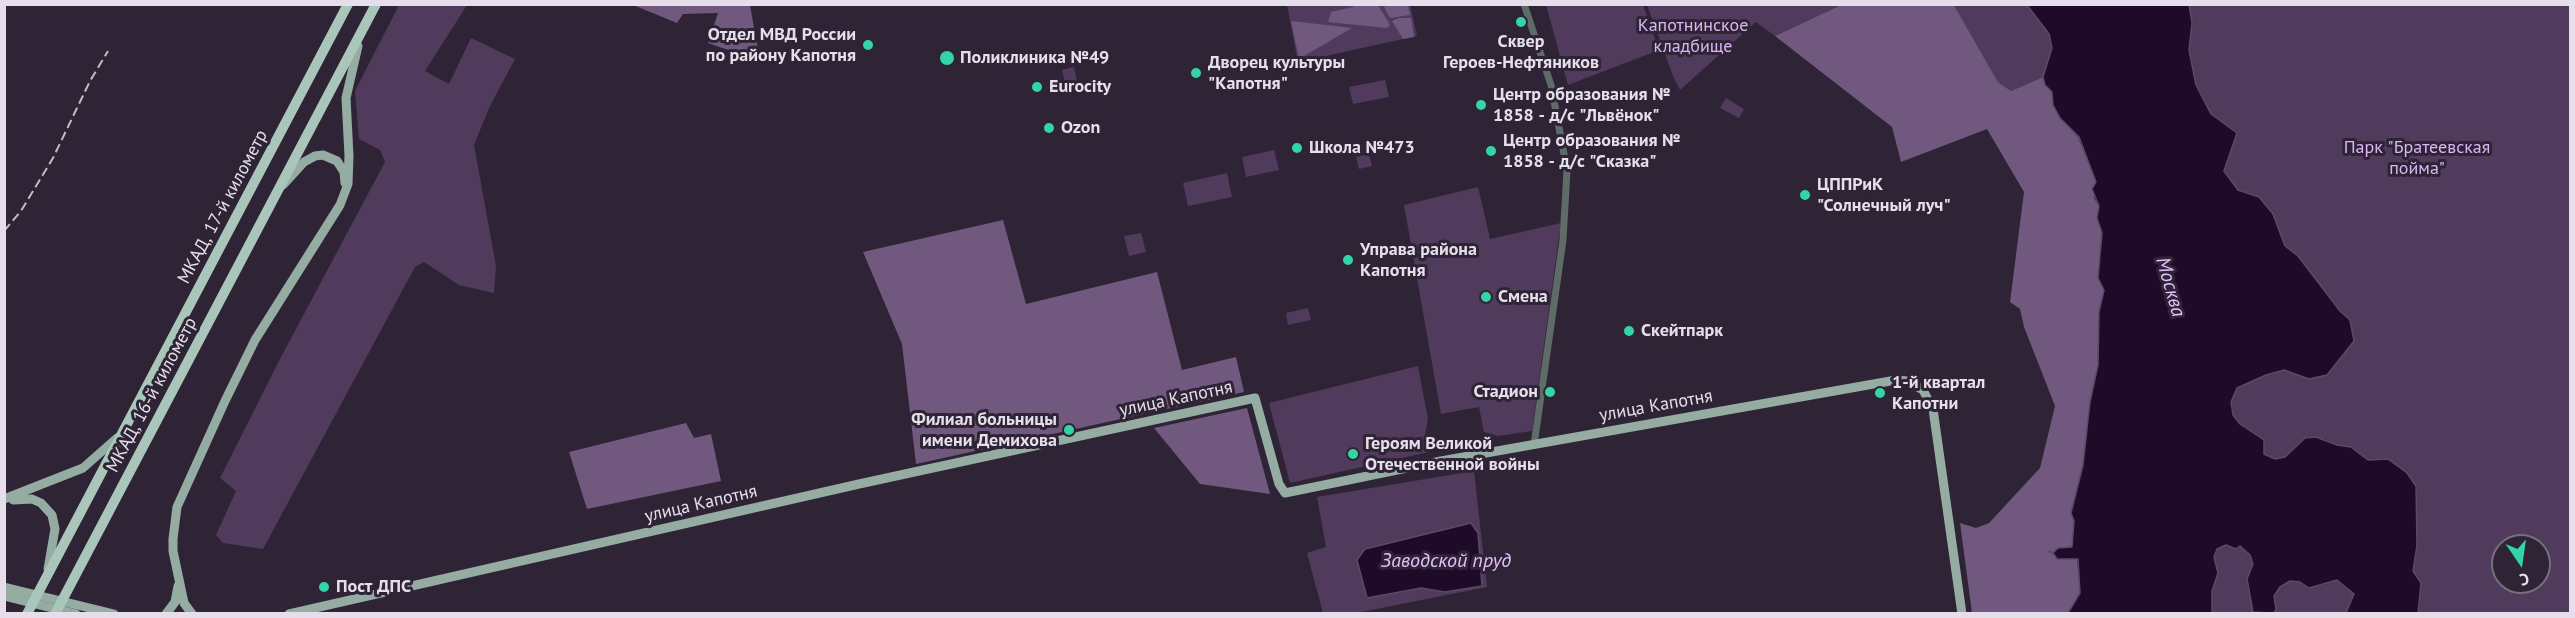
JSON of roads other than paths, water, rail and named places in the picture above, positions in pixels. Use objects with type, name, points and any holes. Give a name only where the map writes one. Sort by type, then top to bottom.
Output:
[{"type":"highway","name":"МКАД, 17-й километр","points":[[127,425],[348,4]]},
{"type":"highway","points":[[278,191],[376,4]]},
{"type":"highway","name":"МКАД, 16-й километр","points":[[55,614],[278,191]]},
{"type":"highway","name":"МКАД, 16-й километр","points":[[27,614],[127,425]]},
{"type":"main road","points":[[192,614],[184,603],[172,538],[177,507],[255,340],[340,205],[350,176],[346,98],[352,65],[363,29]]},
{"type":"main road","points":[[278,191],[304,162],[315,156],[323,155],[337,161],[341,166],[344,172],[345,192]]},
{"type":"main road","name":"улица Капотня","points":[[289,614],[859,484],[1255,398],[1279,484],[1285,493],[1411,467],[1896,380],[1907,381],[1923,390],[1933,410],[1962,614]]},
{"type":"main road","points":[[4,500],[83,468],[112,444],[127,425]]},
{"type":"main road","points":[[4,500],[32,499],[41,503],[52,515],[55,529],[46,579]]},
{"type":"main road","points":[[166,614],[175,602],[178,580]]},
{"type":"main road","points":[[4,587],[114,614]]},
{"type":"main road","points":[[4,596],[76,614]]},
{"type":"street","points":[[1524,4],[1551,85],[1567,170],[1562,251],[1534,445]]},
{"type":"water","name":"Москва","points":[[2027,5],[2189,5],[2192,23],[2189,50],[2196,85],[2211,114],[2237,133],[2224,171],[2238,190],[2259,197],[2273,214],[2285,246],[2298,256],[2340,311],[2350,320],[2354,341],[2327,375],[2309,379],[2284,370],[2237,388],[2231,402],[2233,415],[2240,424],[2264,440],[2264,454],[2275,459],[2285,457],[2305,438],[2316,437],[2337,445],[2351,447],[2368,460],[2388,459],[2407,473],[2416,486],[2417,545],[2413,571],[2421,583],[2418,613],[2346,613],[2354,594],[2337,580],[2309,588],[2300,582],[2290,581],[2280,587],[2274,596],[2276,609],[2274,613],[2253,612],[2247,579],[2253,564],[2250,555],[2240,546],[2236,549],[2226,545],[2217,549],[2214,557],[2218,573],[2212,591],[2212,611],[2215,613],[2068,613],[2080,593],[2078,559],[2057,559],[2053,553],[2058,548],[2072,547],[2074,521],[2071,513],[2083,465],[2090,402],[2098,365],[2099,312],[2104,290],[2098,278],[2102,233],[2097,218],[2099,206],[2092,189],[2096,182],[2079,137],[2060,118],[2053,105],[2052,92],[2045,85],[2043,77],[2052,48],[2049,34]]},
{"type":"water","name":"Заводской пруд","points":[[1471,523],[1478,533],[1482,586],[1445,592],[1421,588],[1367,598],[1357,560],[1365,549]]},
{"type":"waterway","points":[[2049,551],[2053,553]]},
{"type":"railway","points":[[4,231],[21,211],[53,158],[90,81],[108,51]]},
{"type":"place","name":"Сквер Героев-Нефтяников","points":[[1521,22]]},
{"type":"place","name":"Отдел МВД России по району Капотня","points":[[868,45]]},
{"type":"place","name":"Поликлиника №49","points":[[947,58]]},
{"type":"place","name":"Дворец культуры \"Капотня\"","points":[[1196,73]]},
{"type":"place","name":"Eurocity","points":[[1037,87]]},
{"type":"place","name":"Центр образования № 1858 - д/с \"Львёнок\"","points":[[1481,105]]},
{"type":"place","name":"Ozon","points":[[1049,128]]},
{"type":"place","name":"Школа №473","points":[[1297,148]]},
{"type":"place","name":"Центр образования № 1858 - д/с \"Сказка\"","points":[[1491,151]]},
{"type":"place","name":"ЦППРиК \"Солнечный луч\"","points":[[1805,195]]},
{"type":"place","name":"Управа района Капотня","points":[[1348,260]]},
{"type":"place","name":"Смена","points":[[1486,297]]},
{"type":"place","name":"Скейтпарк","points":[[1629,331]]},
{"type":"place","name":"Стадион","points":[[1550,392]]},
{"type":"place","name":"1-й квартал Капотни","points":[[1880,393]]},
{"type":"place","name":"Филиал больницы имени Демихова","points":[[1069,430]]},
{"type":"place","name":"Героям Великой Отечественной войны","points":[[1353,454]]},
{"type":"place","name":"Пост ДПС","points":[[324,587]]},
{"type":"park label","name":"Капотнинское кладбище","points":[[1693,36]]},
{"type":"park label","name":"Парк \"Братеевская пойма\"","points":[[2417,158]]}]
